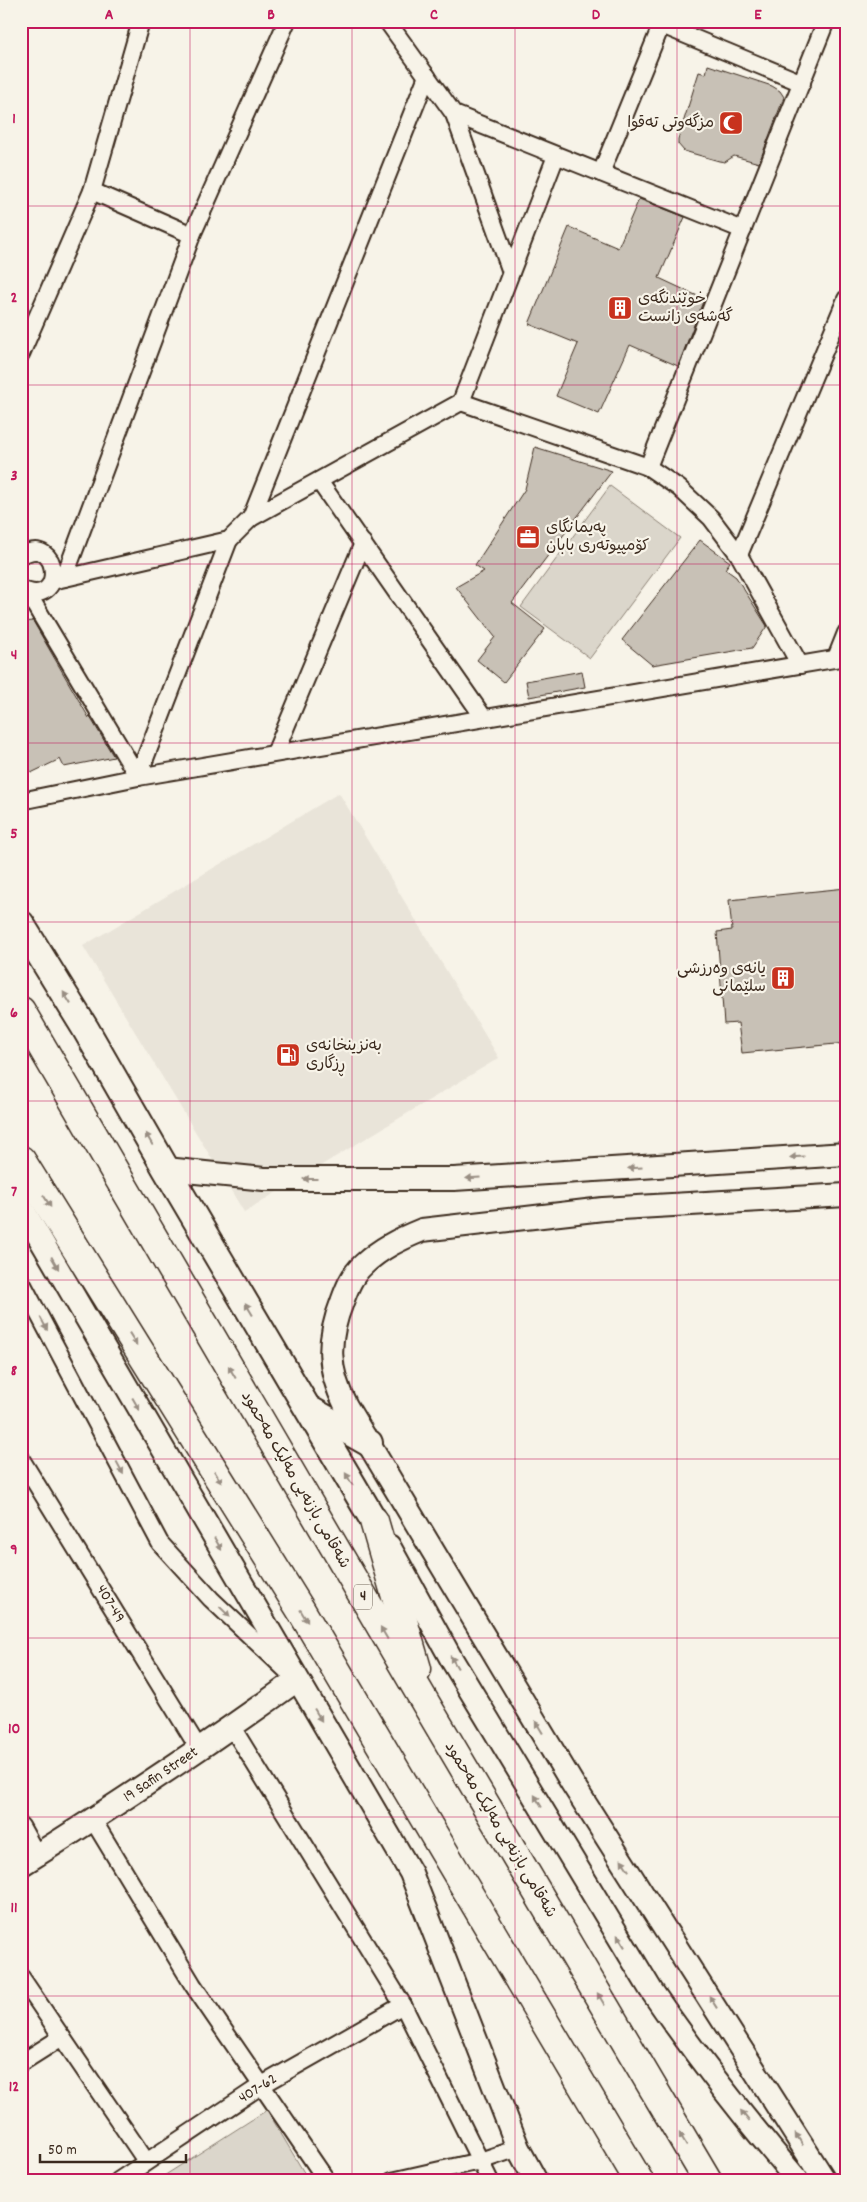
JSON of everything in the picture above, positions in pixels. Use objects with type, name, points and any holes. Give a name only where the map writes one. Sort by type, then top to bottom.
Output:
[{"type":"highway","name":"شەقامی بازنەیی مەلیک مەحمود","points":[[21,1011],[429,1709],[708,2181]]},
{"type":"highway","points":[[21,1160],[302,1612],[639,2181]]},
{"type":"highway","points":[[374,1521],[429,1709]]},
{"type":"main road","points":[[21,924],[85,1028],[374,1521]]},
{"type":"main road","points":[[307,1408],[369,1443]]},
{"type":"street","points":[[21,354],[92,191],[141,21]]},
{"type":"street","points":[[58,579],[192,235],[286,21]]},
{"type":"street","points":[[387,21],[454,114],[511,272]]},
{"type":"street","points":[[648,467],[826,21]]},
{"type":"street","points":[[601,173],[663,23],[802,83]]},
{"type":"street","points":[[250,518],[427,76]]},
{"type":"street","points":[[454,114],[743,230]]},
{"type":"street","points":[[138,777],[229,540],[250,518],[461,402],[556,156]]},
{"type":"street","points":[[92,191],[192,235]]},
{"type":"street","points":[[739,555],[846,299]]},
{"type":"street","points":[[461,402],[648,467],[695,501],[711,518],[739,555],[800,665]]},
{"type":"street","points":[[319,481],[484,718]]},
{"type":"street","points":[[24,590],[41,592],[58,579],[229,540]]},
{"type":"street","points":[[276,753],[363,543]]},
{"type":"street","points":[[22,554],[37,552],[48,558],[58,579]]},
{"type":"street","points":[[24,590],[138,777]]},
{"type":"street","points":[[21,801],[138,777],[841,658],[846,633]]},
{"type":"street","points":[[166,1168],[264,1179],[454,1179],[846,1154]]},
{"type":"street","points":[[825,2181],[572,1783],[337,1388],[331,1357],[332,1336],[337,1314],[351,1280],[362,1266],[395,1240],[422,1230],[603,1209],[846,1194]]},
{"type":"street","points":[[21,1206],[411,1873],[518,2148],[536,2181]]},
{"type":"street","points":[[21,1281],[160,1542],[211,1599],[297,1680]]},
{"type":"street","name":"407-49","points":[[21,1459],[199,1749]]},
{"type":"street","points":[[374,1521],[452,1660],[651,1990],[682,2036],[768,2146],[798,2181]]},
{"type":"street","name":"19 Safin Street","points":[[29,1860],[93,1820],[232,1727],[297,1680]]},
{"type":"street","points":[[232,1727],[403,2005],[451,2107],[490,2181]]},
{"type":"street","points":[[93,1820],[193,1985],[327,2181]]},
{"type":"street","points":[[21,1826],[29,1860]]},
{"type":"street","points":[[21,1977],[146,2161]]},
{"type":"street","name":"407-62","points":[[118,2181],[262,2085],[403,2005]]},
{"type":"street","points":[[21,2063],[62,2037]]},
{"type":"street","points":[[392,2181],[480,2160],[518,2148]]},
{"type":"shaded area","points":[[610,486],[680,538],[590,658],[521,607]]},
{"type":"shaded area","points":[[339,793],[499,1058],[244,1212],[83,946]]},
{"type":"shaded area","points":[[267,2110],[309,2181],[156,2181]]},
{"type":"building","name":"مزگەوتی تەقوا","points":[[708,65],[772,86],[780,91],[784,97],[759,163],[734,156],[725,162],[719,161],[684,151],[678,144],[699,72],[706,74]]},
{"type":"building","name":"خوێندنگەی گەشەی زانست","points":[[639,199],[685,217],[659,278],[704,299],[678,366],[630,345],[599,414],[556,396],[578,344],[529,324],[569,227],[618,248]]},
{"type":"building","name":"پەیمانگای کۆمپیوتەری بابان","points":[[535,447],[612,471],[512,603],[545,629],[504,682],[477,660],[495,637],[456,587],[484,571],[475,565],[525,489]]},
{"type":"building","points":[[700,540],[730,562],[725,569],[736,577],[767,626],[752,648],[652,665],[622,640]]},
{"type":"building","points":[[33,621],[89,718],[114,757],[64,767],[60,759],[31,773],[21,749],[21,622]]},
{"type":"building","points":[[582,671],[585,687],[529,697],[526,681]]},
{"type":"building","name":"یانەی وەرزشی سلێمانی","points":[[846,888],[846,1043],[742,1053],[738,1023],[724,1024],[717,932],[732,930],[729,900]]},
{"type":"place","name":"مزگەوتی تەقوا","points":[[731,123]]},
{"type":"place","name":"خوێندنگەی گەشەی زانست","points":[[620,308]]},
{"type":"place","name":"پەیمانگای کۆمپیوتەری بابان","points":[[528,537]]},
{"type":"place","name":"یانەی وەرزشی سلێمانی","points":[[783,978]]},
{"type":"place","name":"بەنزینخانەی ڕزگاری","points":[[288,1055]]}]
